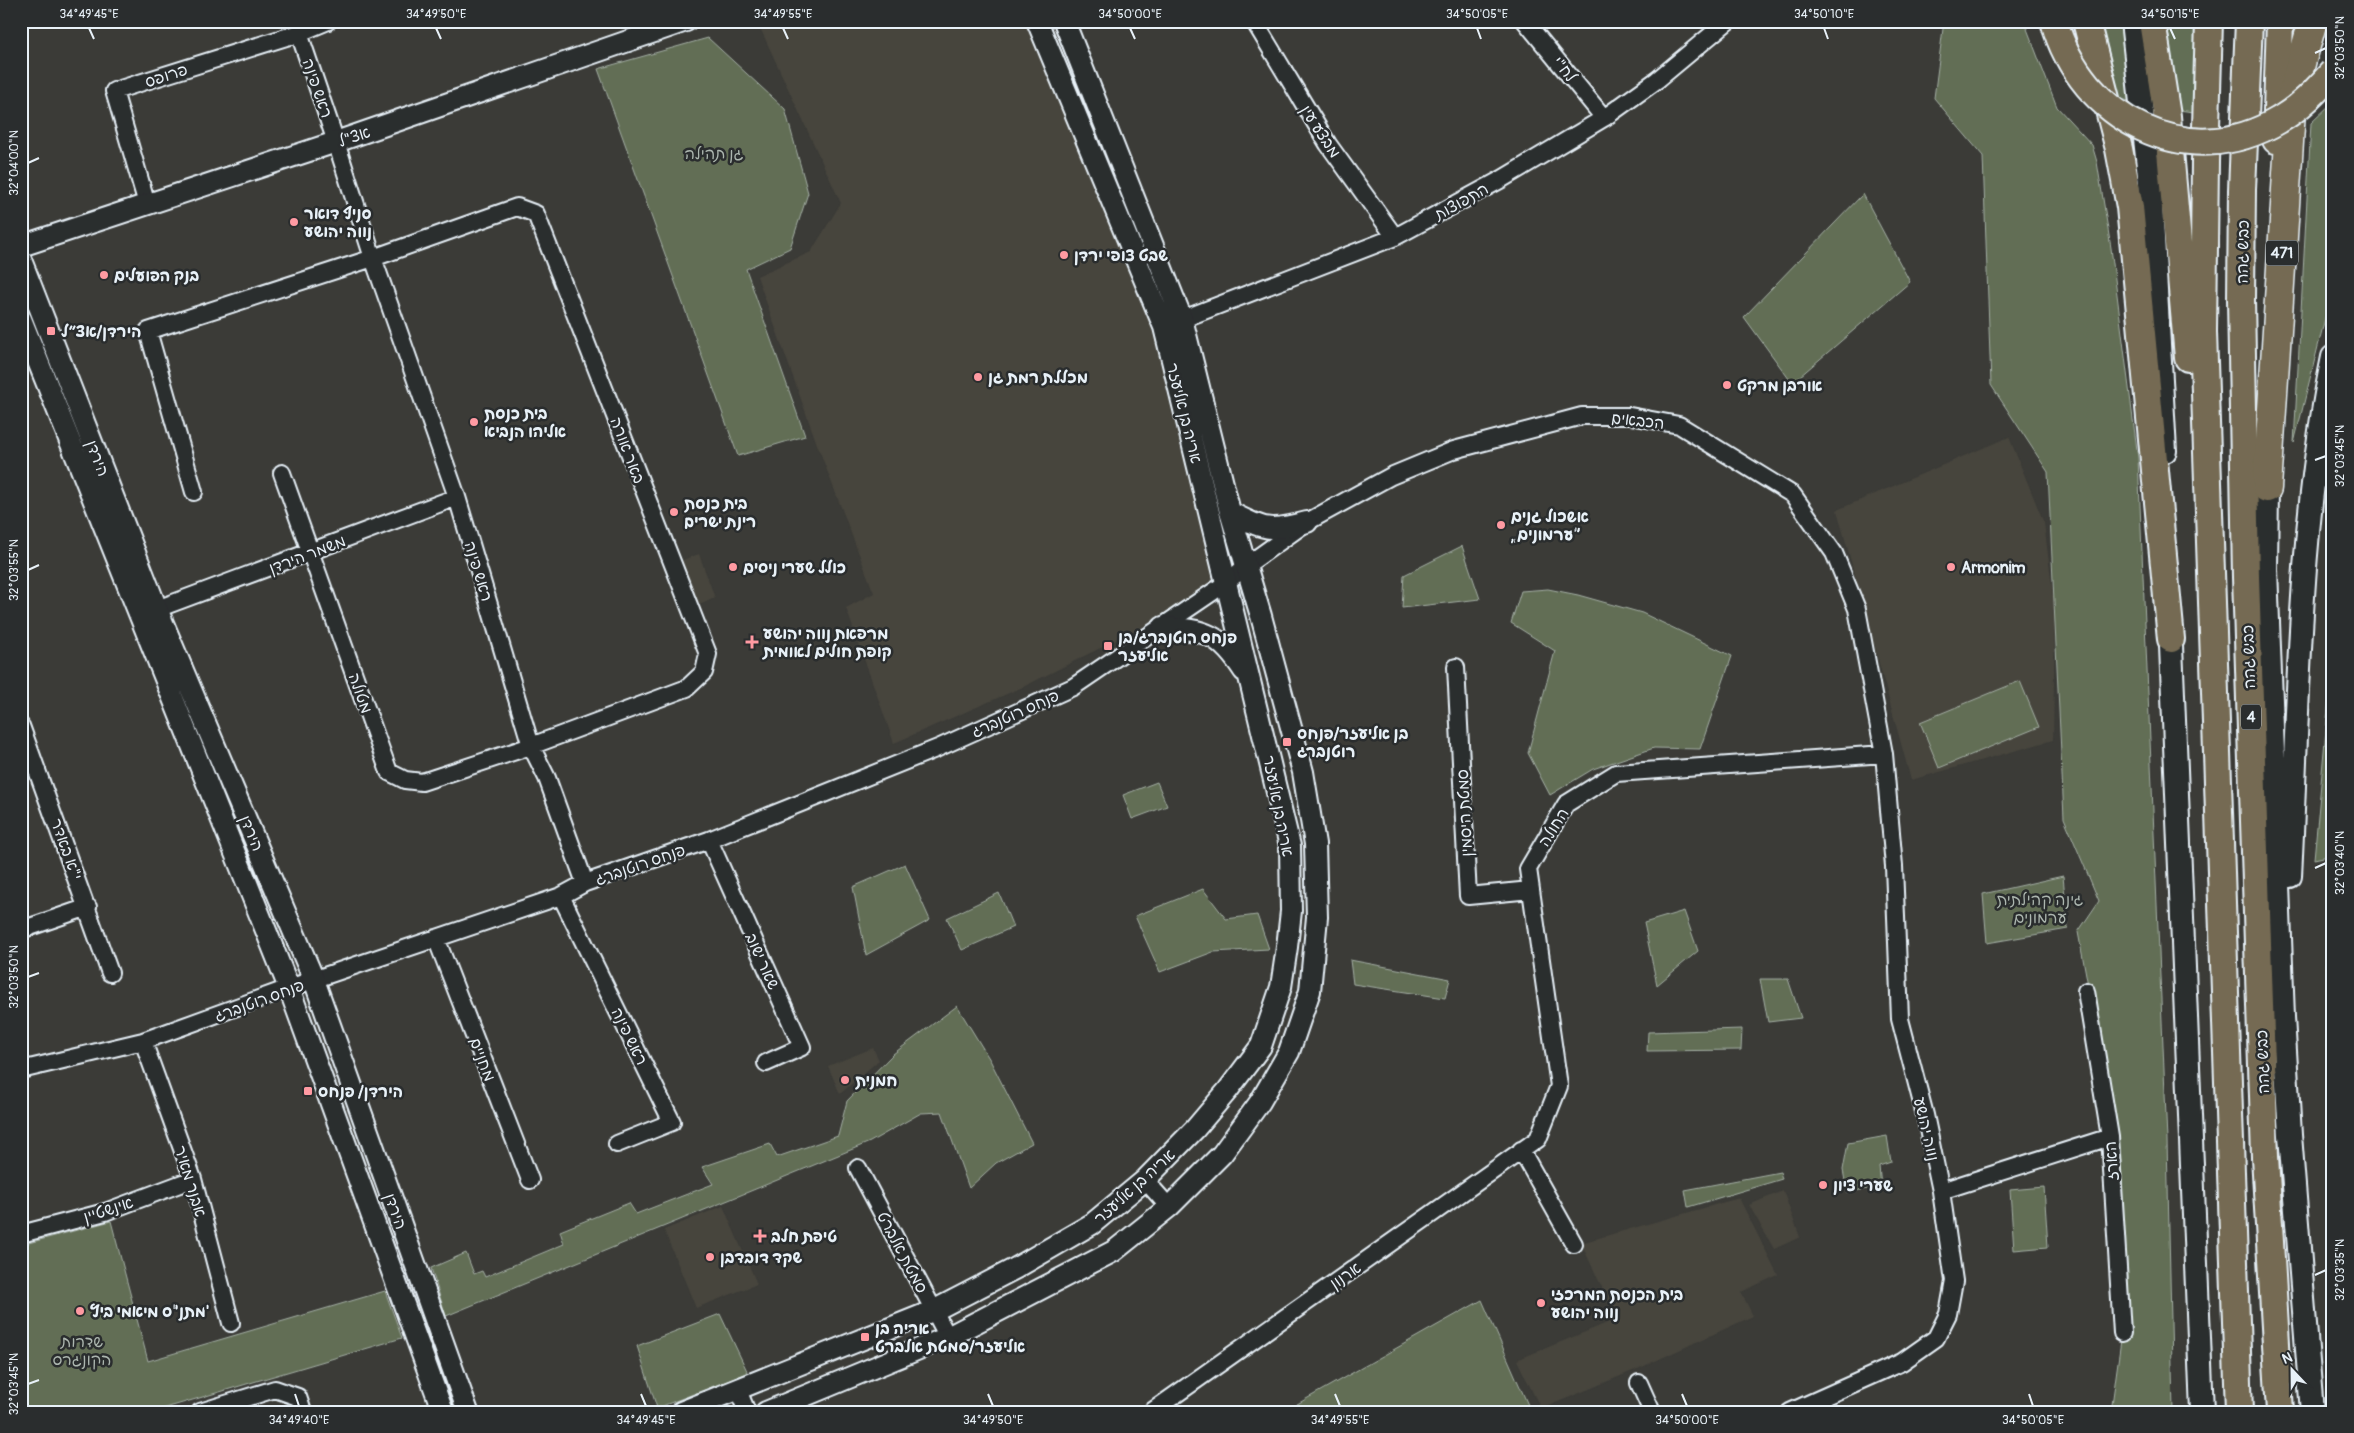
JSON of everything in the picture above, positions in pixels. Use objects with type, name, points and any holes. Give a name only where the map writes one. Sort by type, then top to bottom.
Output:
[{"type":"highway","points":[[2054,21],[2072,66],[2103,103],[2137,126],[2156,134],[2179,140],[2214,141],[2231,138],[2268,126],[2306,101],[2333,72]]},
{"type":"highway","points":[[2086,21],[2119,149],[2130,207],[2171,639]]},
{"type":"highway","points":[[2152,21],[2167,116],[2173,178],[2214,666]]},
{"type":"highway","name":"כביש גהה","points":[[2209,21],[2205,132],[2203,332],[2239,1412]]},
{"type":"highway","name":"כביש גהה","points":[[2249,21],[2242,190],[2246,577],[2265,1157],[2280,1412]]},
{"type":"highway","points":[[2267,488],[2280,21]]},
{"type":"highway","name":"471","points":[[2267,488],[2292,95],[2312,21]]},
{"type":"main road","points":[[2132,21],[2147,150],[2162,385],[2202,1412]]},
{"type":"main road","points":[[2283,1017],[2307,548],[2315,464],[2324,400],[2333,357]]},
{"type":"main road","points":[[2267,488],[2266,569],[2283,1017],[2290,1135],[2312,1412]]},
{"type":"street","name":"פרופס","points":[[147,204],[114,91],[299,33],[328,21]]},
{"type":"street","name":"אצ\"ל","points":[[21,246],[336,142],[686,21]]},
{"type":"street","name":"אריה בן אליעזר","points":[[681,1412],[935,1310],[1016,1268],[1092,1224],[1145,1180],[1195,1129],[1228,1090],[1261,1046],[1281,988],[1291,910],[1290,846],[1226,583],[1173,323],[1037,21]]},
{"type":"street","name":"אריה בן אליעזר","points":[[766,1412],[948,1337],[1114,1251],[1169,1207],[1222,1154],[1260,1102],[1289,1052],[1310,991],[1317,917],[1315,844],[1303,772],[1247,565],[1173,323],[1064,21]]},
{"type":"street","name":"מבצע עין","points":[[1254,21],[1328,144],[1394,237]]},
{"type":"street","name":"לח\"י","points":[[1525,21],[1604,118]]},
{"type":"street","name":"התפוצות","points":[[1173,323],[1394,237],[1502,179],[1604,118],[1657,80],[1728,21]]},
{"type":"street","name":"ראש פינה","points":[[299,33],[336,142],[372,258],[457,497],[531,746],[547,778],[585,883]]},
{"type":"street","name":"באר אורה","points":[[372,258],[517,207],[536,214],[708,654],[704,672],[687,688],[531,746]]},
{"type":"street","points":[[194,492],[148,331],[372,258]]},
{"type":"street","name":"הירדן","points":[[21,260],[157,609],[314,980],[468,1412]]},
{"type":"street","name":"הירדן","points":[[21,319],[289,988],[443,1412]]},
{"type":"street","name":"הכבאים","points":[[1226,583],[1247,565],[1308,522],[1390,476],[1454,450],[1582,416],[1630,416],[1679,425],[1792,495],[1834,553],[1857,610],[1884,754]]},
{"type":"street","name":"מטולה","points":[[282,473],[389,772],[405,780],[422,782],[531,746]]},
{"type":"street","name":"משמר הירדן","points":[[157,609],[457,497]]},
{"type":"street","points":[[1230,512],[1268,529],[1283,529],[1308,522]]},
{"type":"street","name":"פנחס רוטנברג","points":[[21,1070],[143,1041],[289,988],[561,896],[585,883],[709,840],[938,748],[1073,687],[1226,583]]},
{"type":"street","points":[[1163,627],[1189,629],[1211,635],[1230,650],[1251,682]]},
{"type":"street","name":"סמטת היסמין","points":[[1456,667],[1468,896],[1531,890]]},
{"type":"street","name":"י\"א באדר","points":[[21,726],[88,907],[110,973]]},
{"type":"street","name":"החולה","points":[[1538,1139],[1559,1086],[1528,869],[1566,804],[1616,773],[1884,754]]},
{"type":"street","name":"נווה יהושע","points":[[1790,1412],[1902,1362],[1936,1338],[1948,1314],[1954,1281],[1941,1191],[1925,1115],[1900,1019],[1894,866],[1884,754]]},
{"type":"street","name":"שאר ישוב","points":[[709,840],[802,1047],[766,1063]]},
{"type":"street","name":"ראש פינה","points":[[561,896],[672,1122],[617,1144]]},
{"type":"street","points":[[21,930],[88,907]]},
{"type":"street","name":"מחניים","points":[[436,938],[530,1180]]},
{"type":"street","name":"הארז","points":[[2086,991],[2110,1137],[2122,1333]]},
{"type":"street","name":"אבנר מאיר","points":[[143,1041],[193,1179],[231,1323]]},
{"type":"street","points":[[1941,1191],[2110,1137]]},
{"type":"street","name":"ארנון","points":[[1151,1412],[1538,1139]]},
{"type":"street","points":[[1521,1150],[1574,1244]]},
{"type":"street","name":"סמטת אלברט","points":[[858,1168],[948,1337]]},
{"type":"street","name":"אינשטיין","points":[[21,1234],[105,1212],[193,1179]]},
{"type":"street","points":[[1145,1180],[1169,1207]]},
{"type":"street","points":[[1638,1382],[1652,1412]]},
{"type":"street","points":[[200,1412],[275,1389],[298,1397],[302,1412]]},
{"type":"street","points":[[738,1390],[747,1412]]},
{"type":"shaded area","name":"מכללת רמת גן","points":[[757,21],[1034,21],[1152,328],[1217,589],[1025,686],[894,743],[846,608],[874,593],[817,444],[757,276],[811,252],[841,203]]},
{"type":"shaded area","name":"Armonim","points":[[2009,437],[2044,523],[2055,611],[2053,740],[1911,780],[1837,510]]},
{"type":"shaded area","points":[[699,554],[715,598],[696,605],[680,561]]},
{"type":"shaded area","points":[[2333,861],[2333,1412],[2329,1412],[2324,862]]},
{"type":"shaded area","name":"חמנית","points":[[873,1048],[879,1060],[840,1094],[828,1066]]},
{"type":"shaded area","points":[[1783,1191],[1800,1237],[1774,1249],[1749,1205]]},
{"type":"shaded area","points":[[1739,1198],[1778,1275],[1741,1292],[1753,1316],[1642,1367],[1541,1409],[1517,1360],[1617,1319],[1581,1243]]},
{"type":"shaded area","name":"שקד דובדבן","points":[[723,1206],[757,1284],[696,1308],[664,1230]]},
{"type":"green space","points":[[1944,21],[2024,21],[2057,107],[2092,145],[2097,162],[2111,248],[2138,458],[2167,1140],[2173,1412],[2111,1412],[2122,1333],[2093,1012],[2078,932],[2099,901],[2064,818],[2048,472],[1991,385],[1983,156],[1934,98]]},
{"type":"green space","points":[[2098,21],[2121,21],[2129,101],[2117,98]]},
{"type":"green space","points":[[2164,21],[2198,21],[2194,112],[2178,110]]},
{"type":"green space","name":"גן תהילה","points":[[708,38],[785,109],[808,193],[790,248],[746,269],[805,436],[738,456],[598,69]]},
{"type":"green space","points":[[2333,102],[2333,286],[2294,443],[2311,123]]},
{"type":"green space","points":[[1863,194],[1910,282],[1792,383],[1744,317]]},
{"type":"green space","points":[[1462,546],[1480,599],[1402,608],[1404,575]]},
{"type":"green space","points":[[1548,589],[1578,595],[1642,613],[1732,656],[1700,749],[1654,748],[1593,769],[1550,795],[1528,753],[1555,651],[1511,623],[1521,591]]},
{"type":"green space","points":[[2333,654],[2333,855],[2314,859]]},
{"type":"green space","points":[[2020,681],[2039,727],[1939,768],[1920,722]]},
{"type":"green space","points":[[1157,782],[1167,806],[1132,819],[1123,795]]},
{"type":"green space","points":[[905,864],[930,920],[866,955],[853,887]]},
{"type":"green space","name":"גינה קהילתית ערמונים","points":[[2063,876],[2068,929],[1987,943],[1983,894]]},
{"type":"green space","points":[[1203,889],[1226,919],[1257,915],[1269,949],[1213,952],[1160,972],[1135,916]]},
{"type":"green space","points":[[999,893],[1013,927],[962,950],[947,918]]},
{"type":"green space","points":[[1684,911],[1698,951],[1657,985],[1644,923]]},
{"type":"green space","points":[[1350,960],[1450,979],[1445,998],[1353,984]]},
{"type":"green space","points":[[1760,979],[1788,979],[1801,1018],[1768,1022]]},
{"type":"green space","points":[[957,1006],[990,1060],[1032,1143],[996,1163],[969,1188],[942,1112],[921,1113],[870,1142],[446,1316],[431,1268],[466,1253],[474,1274],[482,1271],[485,1277],[564,1244],[560,1231],[629,1203],[636,1214],[713,1184],[702,1167],[770,1144],[777,1157],[838,1136],[847,1101],[893,1054]]},
{"type":"green space","points":[[1742,1029],[1741,1050],[1647,1051],[1648,1032]]},
{"type":"green space","points":[[1887,1136],[1891,1162],[1879,1166],[1881,1187],[1847,1192],[1843,1170],[1848,1143]]},
{"type":"green space","points":[[1780,1172],[1782,1179],[1688,1207],[1685,1190]]},
{"type":"green space","points":[[2044,1187],[2048,1247],[2014,1250],[2010,1190]]},
{"type":"green space","name":"שדרות הקונגרס","points":[[111,1221],[148,1361],[385,1291],[402,1338],[152,1412],[21,1412],[21,1245]]},
{"type":"green space","points":[[1482,1300],[1531,1412],[1283,1412]]},
{"type":"green space","points":[[720,1314],[748,1373],[657,1408],[637,1346]]},
{"type":"place","name":"סניף דואר נווה יהושע","points":[[294,222]]},
{"type":"place","name":"שבט צופי ירדן","points":[[1064,255]]},
{"type":"place","name":"בנק הפועלים","points":[[104,275]]},
{"type":"place","name":"הירדן/אצ״ל","points":[[51,331]]},
{"type":"place","name":"מכללת רמת גן","points":[[978,377]]},
{"type":"place","name":"אורבן מרקט","points":[[1727,385]]},
{"type":"place","name":"בית כנסת אליהו הנביא","points":[[474,422]]},
{"type":"place","name":"בית כנסת רינת ישרים","points":[[674,512]]},
{"type":"place","name":"אשכול גנים „ערמונים”","points":[[1501,525]]},
{"type":"place","name":"כולל שערי ניסים","points":[[733,567]]},
{"type":"place","name":"Armonim","points":[[1951,567]]},
{"type":"place","name":"מרפאת נווה יהושע קופת חולים לאומית","points":[[752,642]]},
{"type":"place","name":"פנחס רוטנברג/בן אליעזר","points":[[1108,646]]},
{"type":"place","name":"בן אליעזר/פנחס רוטנברג","points":[[1287,742]]},
{"type":"place","name":"חמנית","points":[[845,1080]]},
{"type":"place","name":"הירדן/ פנחס","points":[[308,1091]]},
{"type":"place","name":"שערי ציון","points":[[1823,1185]]},
{"type":"place","name":"טיפת חלב","points":[[760,1236]]},
{"type":"place","name":"שקד דובדבן","points":[[710,1257]]},
{"type":"place","name":"בית הכנסת המרכזי נווה יהושע","points":[[1541,1303]]},
{"type":"place","name":"מתנ\"ס מיאמי ביץ'","points":[[80,1311]]},
{"type":"place","name":"אריה בן אליעזר/סמטת אלברט","points":[[865,1337]]}]
